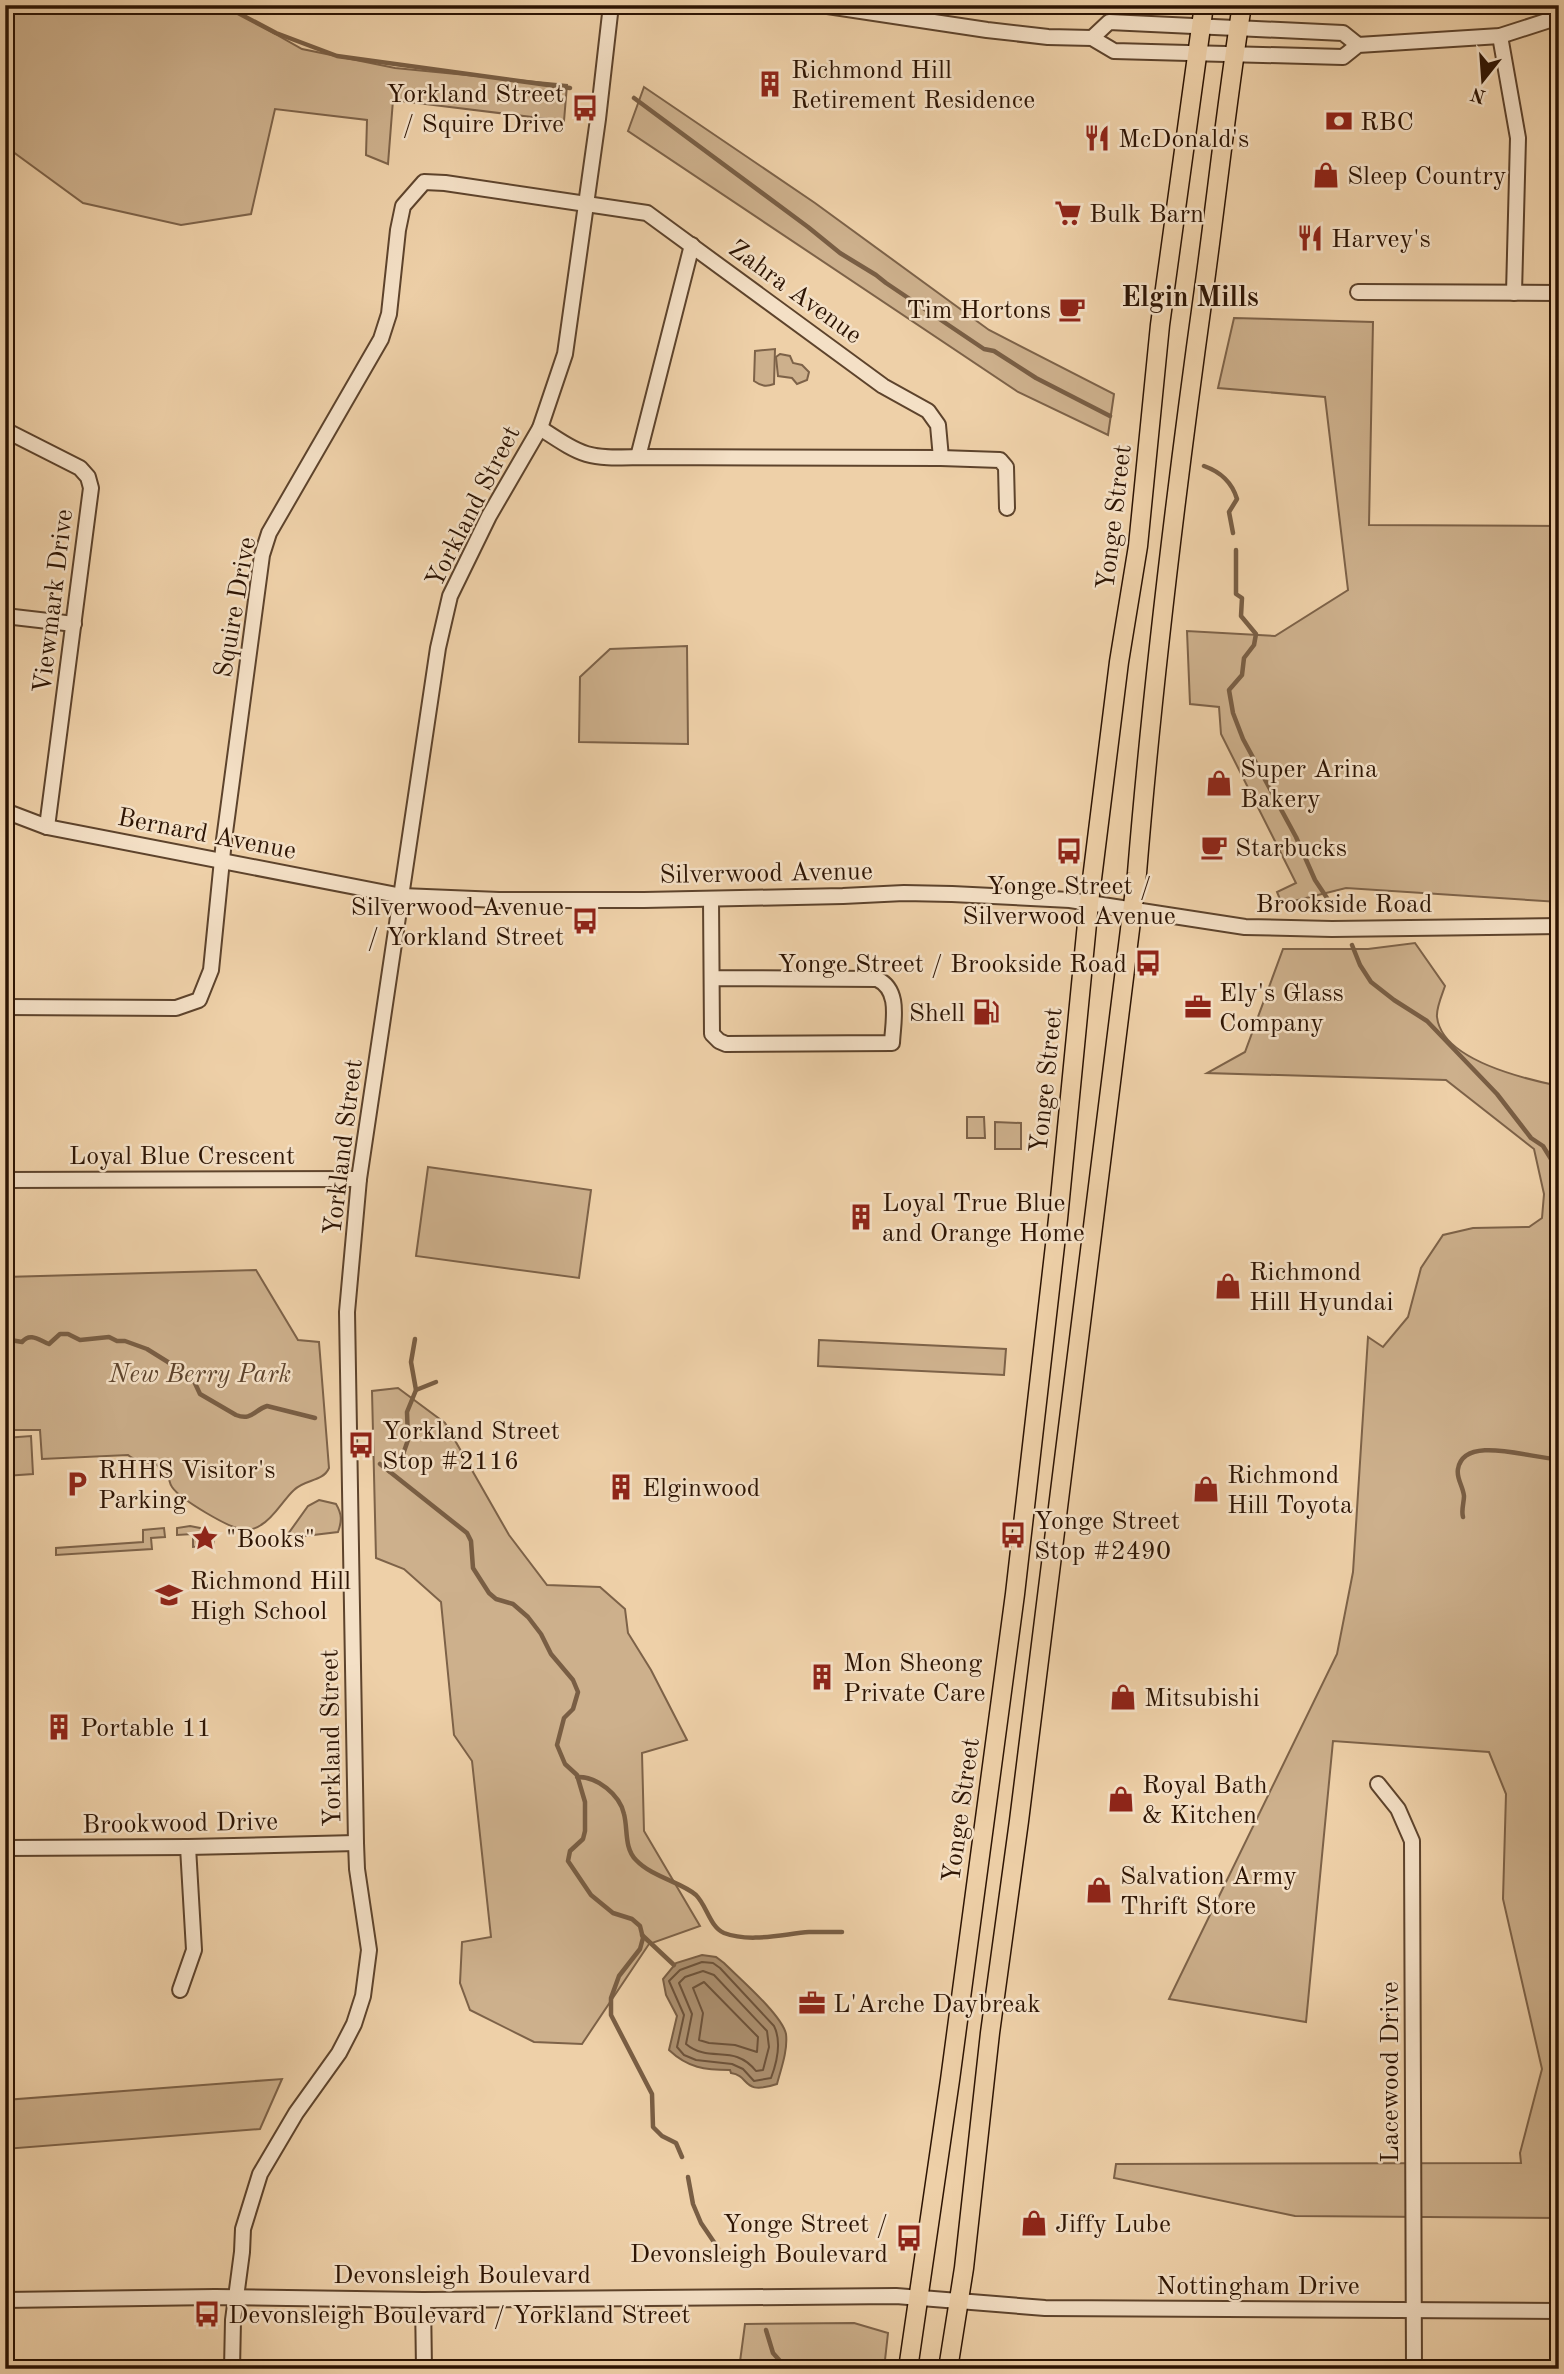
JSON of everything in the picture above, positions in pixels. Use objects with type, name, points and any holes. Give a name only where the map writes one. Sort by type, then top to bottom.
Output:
[{"type":"main road","name":"Yonge Street","points":[[908,2369],[1014,1594],[1058,1219],[1089,903],[1119,662],[1138,546],[1160,325],[1204,5]]},
{"type":"main road","points":[[948,2369],[967,2244],[990,2034],[1137,873],[1148,732],[1186,407],[1228,89],[1242,5]]},
{"type":"street","name":"Yorkland Street","points":[[232,2369],[233,2320],[243,2229],[260,2174],[296,2113],[339,2053],[354,2024],[363,1996],[369,1950],[357,1869],[356,1843],[347,1312],[359,1179],[438,648],[450,596],[489,516],[540,428],[565,354],[611,5]]},
{"type":"street","points":[[821,5],[987,30],[1048,37],[1092,38],[1114,51],[1235,56],[1343,57],[1358,44],[1500,36],[1559,17]]},
{"type":"street","points":[[1092,38],[1108,22],[1343,33],[1358,44]]},
{"type":"street","points":[[1500,36],[1518,138],[1514,293]]},
{"type":"street","name":"Squire Drive","points":[[5,1007],[176,1008],[199,1000],[211,970],[221,862],[262,555],[274,524],[381,339],[389,314],[403,206],[424,183],[445,183],[586,203]]},
{"type":"street","name":"Zahra Avenue","points":[[586,203],[647,212],[883,386],[928,411],[938,425],[941,458]]},
{"type":"street","points":[[638,457],[692,245]]},
{"type":"street","points":[[1358,292],[1559,293]]},
{"type":"street","points":[[540,428],[574,450],[591,457],[612,459],[1000,460],[1006,467],[1007,508]]},
{"type":"street","name":"Viewmark Drive","points":[[5,430],[80,468],[88,477],[91,488],[47,827]]},
{"type":"street","points":[[5,616],[74,624]]},
{"type":"street","name":"Bernard Avenue","points":[[5,811],[47,827],[402,896]]},
{"type":"street","name":"Silverwood Avenue","points":[[402,896],[499,900],[711,899],[904,893],[1089,903],[1131,909]]},
{"type":"street","points":[[711,899],[712,1034],[723,1043],[892,1043],[892,993],[877,979],[712,978]]},
{"type":"street","name":"Brookside Road","points":[[1131,909],[1245,927],[1332,929],[1559,926]]},
{"type":"street","name":"Loyal Blue Crescent","points":[[5,1180],[359,1179]]},
{"type":"street","name":"Lacewood Drive","points":[[1378,1784],[1398,1809],[1412,1842],[1414,2369]]},
{"type":"street","name":"Brookwood Drive","points":[[5,1848],[356,1843]]},
{"type":"street","points":[[180,1990],[194,1950],[188,1847]]},
{"type":"street","name":"Devonsleigh Boulevard","points":[[5,2300],[423,2300],[751,2295],[919,2297],[957,2302]]},
{"type":"street","points":[[423,2300],[424,2369]]},
{"type":"street","name":"Nottingham Drive","points":[[957,2302],[1045,2308],[1559,2311]]},
{"type":"green space","points":[[5,5],[224,5],[302,49],[395,68],[567,85],[564,121],[393,100],[388,164],[366,155],[367,120],[275,109],[251,214],[181,225],[83,203],[5,146]]},
{"type":"green space","points":[[644,87],[815,203],[989,330],[1114,394],[1108,435],[1018,392],[628,131]]},
{"type":"green space","points":[[1234,318],[1373,322],[1369,525],[1559,526],[1559,902],[1346,888],[1282,904],[1277,892],[1296,883],[1221,734],[1219,707],[1190,704],[1187,631],[1275,636],[1348,590],[1325,397],[1218,388]]},
{"type":"green space","points":[[775,349],[774,384],[759,384],[754,381],[755,351]]},
{"type":"green space","points":[[780,354],[790,356],[793,363],[802,365],[809,372],[807,380],[797,384],[792,378],[778,376],[776,357]]},
{"type":"green space","points":[[687,646],[688,744],[579,742],[580,677],[610,649]]},
{"type":"green space","points":[[1415,943],[1445,986],[1437,1017],[1442,1032],[1453,1045],[1487,1065],[1559,1086],[1559,2218],[1295,2216],[1114,2178],[1116,2164],[1521,2163],[1520,2153],[1542,2069],[1503,1899],[1506,1794],[1489,1752],[1333,1741],[1306,2022],[1169,1999],[1337,1654],[1353,1572],[1368,1337],[1383,1347],[1408,1317],[1421,1268],[1443,1235],[1473,1228],[1529,1227],[1542,1218],[1544,1194],[1534,1149],[1446,1080],[1207,1073],[1245,1052],[1283,949],[1368,949]]},
{"type":"green space","points":[[967,1117],[984,1117],[985,1138],[967,1138]]},
{"type":"green space","points":[[995,1122],[1021,1123],[1021,1149],[995,1149]]},
{"type":"green space","points":[[428,1167],[591,1190],[579,1278],[416,1256]]},
{"type":"green space","name":"New Berry Park","points":[[256,1270],[298,1340],[319,1342],[329,1468],[323,1476],[294,1490],[270,1518],[259,1526],[248,1530],[239,1529],[206,1513],[177,1492],[166,1472],[157,1465],[128,1455],[42,1459],[40,1430],[5,1430],[5,1277]]},
{"type":"green space","points":[[819,1340],[1006,1349],[1004,1375],[818,1366]]},
{"type":"green space","points":[[398,1388],[445,1423],[509,1535],[547,1585],[600,1587],[625,1609],[628,1633],[651,1670],[687,1740],[642,1753],[644,1831],[700,1926],[649,1944],[582,2044],[534,2042],[470,2010],[460,1983],[462,1942],[491,1937],[472,1761],[454,1735],[441,1602],[404,1569],[376,1558],[372,1391]]},
{"type":"green space","points":[[31,1436],[33,1474],[5,1476],[5,1438]]},
{"type":"green space","points":[[319,1500],[336,1504],[341,1518],[338,1532],[305,1536],[288,1534],[308,1506]]},
{"type":"green space","points":[[164,1528],[165,1537],[151,1538],[152,1549],[56,1555],[56,1548],[143,1542],[143,1530]]},
{"type":"green space","points":[[177,1528],[200,1528],[214,1538],[213,1545],[193,1547],[193,1534],[177,1535]]},
{"type":"green space","points":[[282,2079],[260,2129],[5,2149],[5,2100]]},
{"type":"green space","points":[[854,2323],[888,2333],[884,2369],[739,2369],[745,2324]]},
{"type":"water","points":[[702,1955],[716,1957],[724,1963],[769,2007],[783,2026],[786,2046],[777,2084],[752,2087],[730,2070],[697,2067],[683,2061],[669,2050],[677,2016],[666,1995],[663,1979],[676,1963]]},
{"type":"waterway","points":[[223,5],[276,33],[337,56],[570,88]]},
{"type":"waterway","points":[[634,98],[840,253],[984,349],[994,351],[1036,378],[1110,416]]},
{"type":"waterway","points":[[1204,466],[1225,478],[1235,493],[1237,499],[1229,512],[1233,533]]},
{"type":"waterway","points":[[1236,550],[1236,594],[1242,598],[1241,616],[1256,634],[1254,645],[1244,658],[1242,675],[1229,690],[1233,713],[1243,739],[1296,837],[1315,880],[1327,898]]},
{"type":"waterway","points":[[1352,945],[1371,982],[1427,1021],[1497,1094],[1531,1138],[1543,1146],[1559,1172]]},
{"type":"waterway","points":[[5,1339],[22,1342],[31,1337],[49,1344],[60,1334],[68,1334],[80,1340],[109,1337],[125,1341],[147,1349],[192,1377],[200,1394],[236,1415],[246,1417],[267,1406],[315,1418]]},
{"type":"waterway","points":[[389,1471],[401,1460],[408,1440],[407,1412],[416,1390],[411,1362],[415,1339]]},
{"type":"waterway","points":[[416,1390],[436,1382]]},
{"type":"waterway","points":[[1463,1517],[1464,1496],[1458,1472],[1463,1458],[1473,1452],[1486,1450],[1559,1459]]},
{"type":"waterway","points":[[1555,1460],[1554,1465],[1559,1472]]},
{"type":"waterway","points":[[380,1464],[467,1533],[471,1541],[473,1568],[489,1593],[496,1599],[513,1604],[528,1617],[551,1654],[573,1680],[578,1692],[573,1709],[564,1718],[557,1745],[565,1764],[577,1775],[585,1802],[585,1831],[583,1839],[570,1851],[568,1861],[591,1895],[613,1913],[632,1919],[640,1926],[643,1938],[640,1949],[619,1976],[611,1998],[611,2015],[652,2094],[653,2127],[662,2136],[676,2143],[682,2157]]},
{"type":"waterway","points":[[577,1777],[600,1783],[613,1794],[622,1807],[632,1855],[650,1871],[696,1895],[715,1926],[724,1933],[755,1938],[809,1932],[842,1932]]},
{"type":"waterway","points":[[642,1935],[674,1965]]},
{"type":"waterway","points":[[688,2177],[693,2204],[701,2223],[718,2248]]},
{"type":"waterway","points":[[766,2330],[773,2353],[787,2369]]},
{"type":"place","name":"Richmond Hill Retirement Residence","points":[[770,84]]},
{"type":"place","name":"Yorkland Street / Squire Drive","points":[[585,108]]},
{"type":"place","name":"RBC","points":[[1339,121]]},
{"type":"place","name":"McDonald's","points":[[1097,138]]},
{"type":"place","name":"Sleep Country","points":[[1326,175]]},
{"type":"place","name":"Bulk Barn","points":[[1068,213]]},
{"type":"place","name":"Harvey's","points":[[1310,238]]},
{"type":"place","name":"Tim Hortons","points":[[1072,309]]},
{"type":"place","name":"Super Arina Bakery","points":[[1219,783]]},
{"type":"place","name":"Starbucks","points":[[1214,847]]},
{"type":"place","name":"Yonge Street / Silverwood Avenue","points":[[1069,851]]},
{"type":"place","name":"Silverwood Avenue / Yorkland Street","points":[[585,921]]},
{"type":"place","name":"Yonge Street / Brookside Road","points":[[1148,963]]},
{"type":"place","name":"Ely's Glass Company","points":[[1198,1007]]},
{"type":"place","name":"Shell","points":[[986,1012]]},
{"type":"place","name":"Loyal True Blue and Orange Home","points":[[861,1217]]},
{"type":"place","name":"Richmond Hill Hyundai","points":[[1228,1286]]},
{"type":"place","name":"Yorkland Street Stop #2116","points":[[361,1445]]},
{"type":"place","name":"RHHS Visitor's Parking","points":[[77,1484]]},
{"type":"place","name":"Elginwood","points":[[621,1487]]},
{"type":"place","name":"Richmond Hill Toyota","points":[[1206,1489]]},
{"type":"place","name":"Yonge Street Stop #2490","points":[[1013,1535]]},
{"type":"place","name":"\"Books\"","points":[[205,1538]]},
{"type":"place","name":"Richmond Hill High School","points":[[169,1595]]},
{"type":"place","name":"Mon Sheong Private Care","points":[[822,1677]]},
{"type":"place","name":"Mitsubishi","points":[[1123,1697]]},
{"type":"place","name":"Portable 11","points":[[59,1727]]},
{"type":"place","name":"Royal Bath & Kitchen","points":[[1121,1799]]},
{"type":"place","name":"Salvation Army Thrift Store","points":[[1099,1890]]},
{"type":"place","name":"L'Arche Daybreak","points":[[812,2003]]},
{"type":"place","name":"Jiffy Lube","points":[[1034,2223]]},
{"type":"place","name":"Yonge Street / Devonsleigh Boulevard","points":[[909,2238]]},
{"type":"place","name":"Devonsleigh Boulevard / Yorkland Street","points":[[207,2314]]},
{"type":"district","name":"Elgin Mills","points":[[1190,296]]}]
